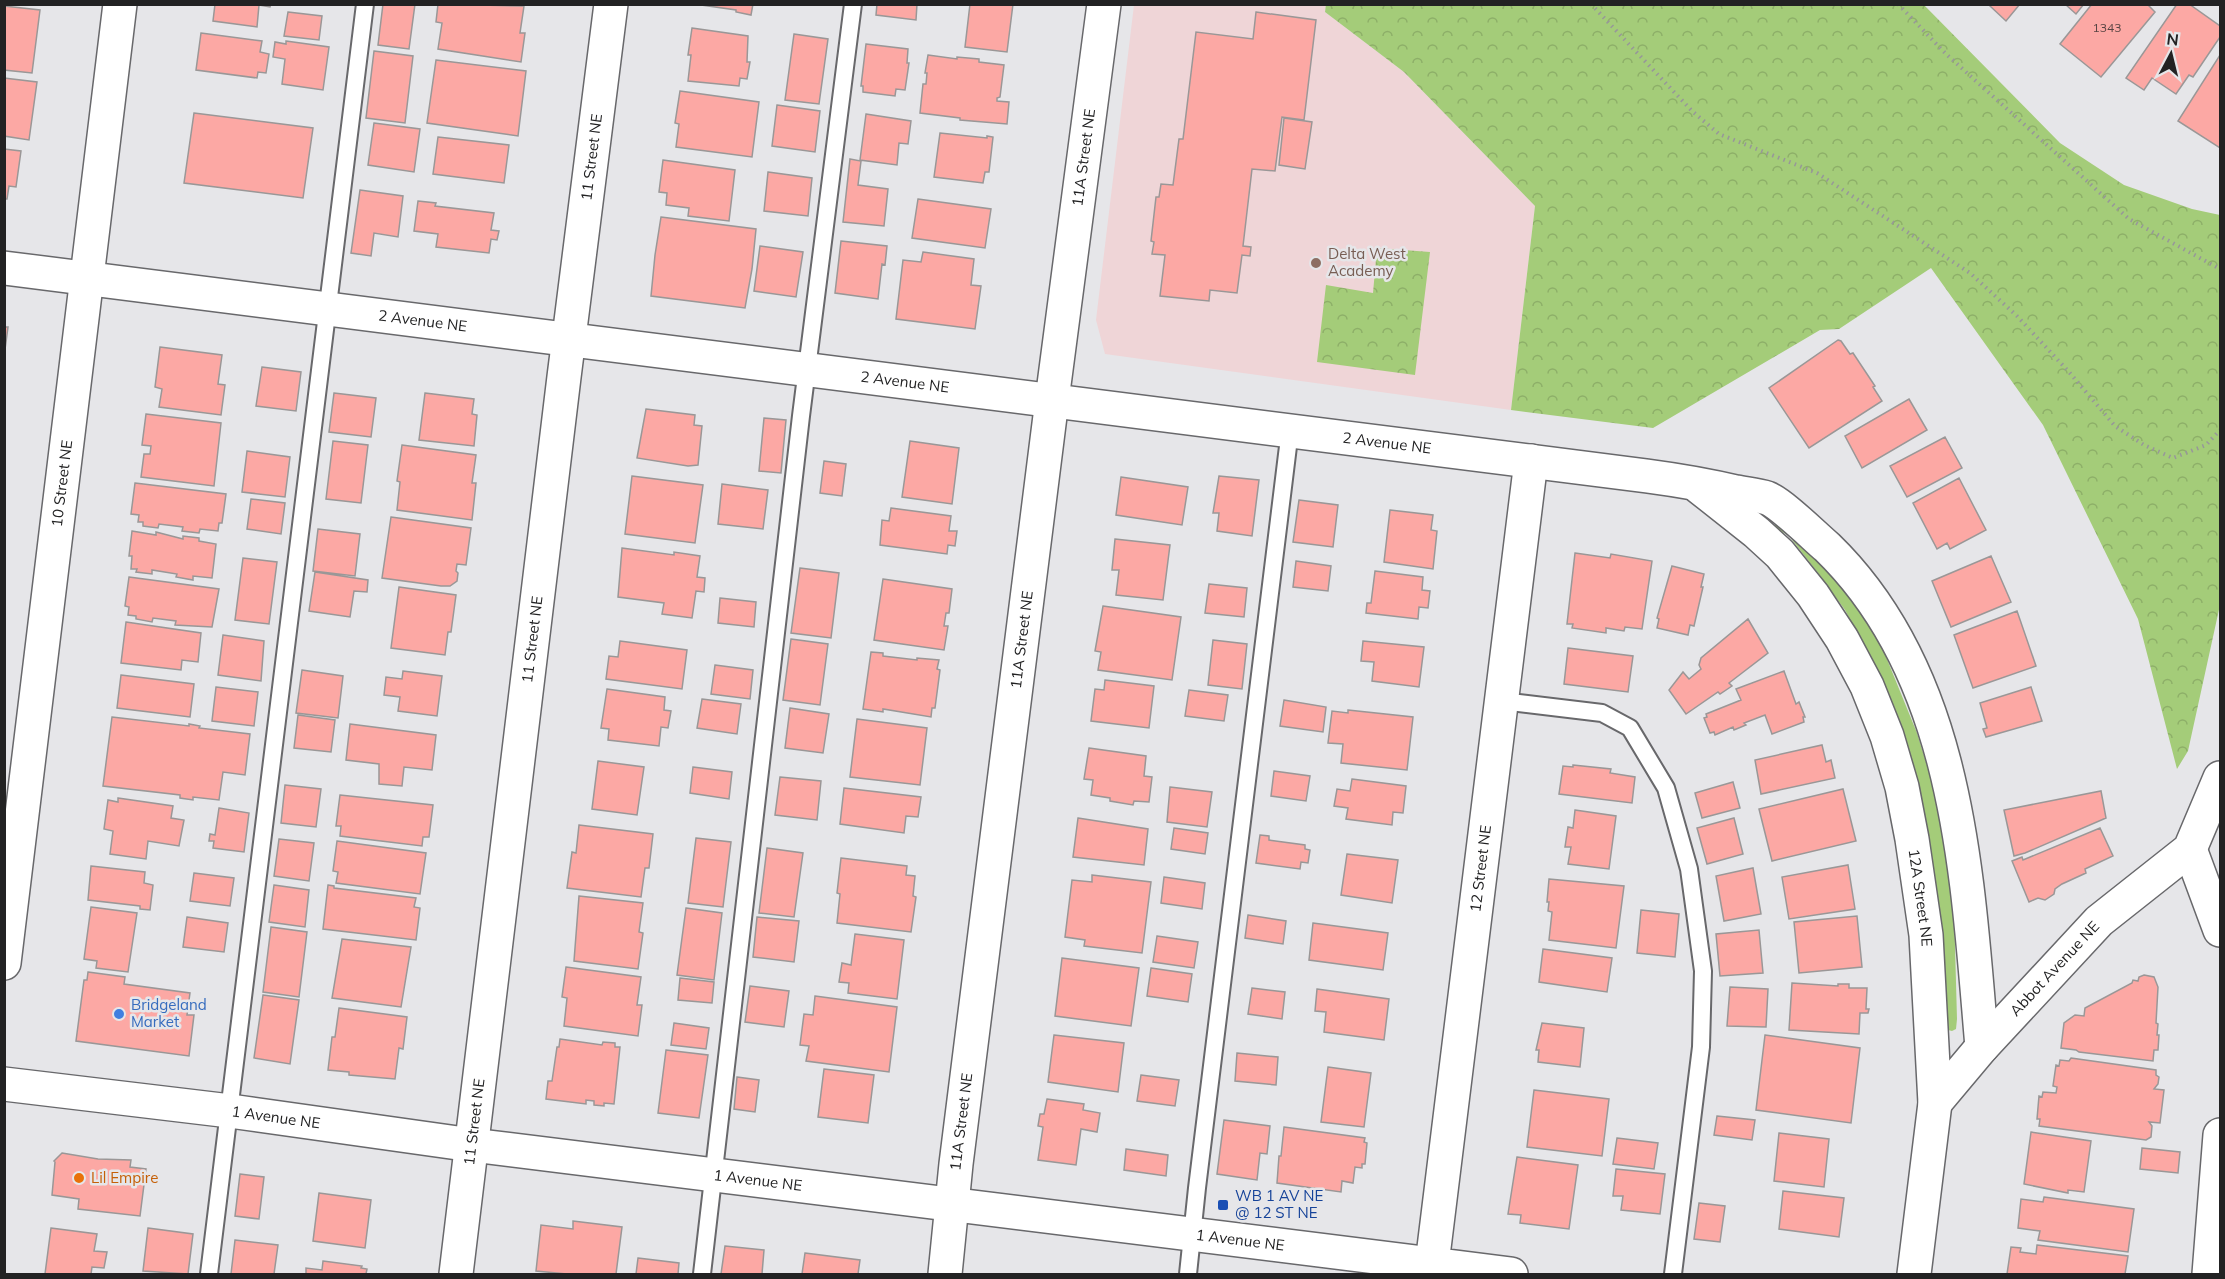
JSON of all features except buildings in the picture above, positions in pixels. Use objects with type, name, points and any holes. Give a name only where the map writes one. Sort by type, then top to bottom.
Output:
[{"type":"street","name":"10 Street NE","points":[[4,963],[120,4]]},
{"type":"street","name":"11 Street NE","points":[[456,1275],[568,338],[611,4]]},
{"type":"street","name":"11A Street NE","points":[[945,1275],[951,1204],[1104,4]]},
{"type":"street","name":"2 Avenue NE","points":[[4,268],[1692,482]]},
{"type":"street","name":"12 Street NE","points":[[1431,1269],[1531,461]]},
{"type":"street","name":"12A Street NE","points":[[1692,482],[1756,532],[1780,554],[1813,595],[1867,686],[1887,736],[1902,787],[1926,935],[1935,1103],[1914,1275]]},
{"type":"street","points":[[1692,482],[1769,499],[1806,528],[1840,561],[1871,596],[1892,633],[1928,711],[1951,789],[1959,830],[1972,934],[1982,1047]]},
{"type":"street","points":[[2220,778],[2190,849],[2220,930]]},
{"type":"street","name":"Abbot Avenue NE","points":[[1935,1103],[1982,1047],[2098,921],[2190,849]]},
{"type":"street","name":"1 Avenue NE","points":[[4,1084],[1193,1234],[1431,1269],[1511,1275]]},
{"type":"street","points":[[2209,1275],[2220,1135]]},
{"type":"lane","points":[[209,1275],[365,4]]},
{"type":"lane","points":[[702,1275],[807,370],[853,4]]},
{"type":"lane","points":[[1188,1275],[1198,1176],[1290,430]]},
{"type":"lane","points":[[1502,701],[1602,712],[1630,728],[1666,788],[1689,869],[1702,971],[1701,1047],[1673,1275]]},
{"type":"path","points":[[1591,4],[1692,111],[1719,134],[1817,173],[1970,273],[2017,316],[2115,426],[2144,445],[2173,458],[2206,445],[2220,430]]},
{"type":"path","points":[[1898,4],[1946,54],[2128,219],[2220,269]]},
{"type":"shaded area","name":"Delta West Academy","points":[[1134,5],[1326,5],[1325,12],[1404,72],[1535,206],[1511,410],[1105,354],[1096,320]]},
{"type":"green space","points":[[1326,4],[1924,5],[2060,143],[2124,185],[2192,209],[2220,215],[2220,605],[2188,751],[2177,769],[2138,619],[2043,425],[1931,268],[1839,329],[1820,330],[1653,428],[1511,410],[1535,206],[1404,72],[1325,12]]},
{"type":"green space","points":[[1377,248],[1430,252],[1415,375],[1317,362],[1326,285],[1373,293]]},
{"type":"green space","points":[[1782,522],[1854,595],[1880,642],[1917,733],[1937,798],[1954,909],[1957,1019],[1956,1029],[1952,1031],[1948,1030],[1946,1022],[1868,654],[1845,610],[1818,573],[1789,536],[1773,526]]},
{"type":"place","name":"Delta West Academy","points":[[1316,263]]},
{"type":"place","name":"Bridgeland Market","points":[[119,1014]]},
{"type":"place","name":"Lil Empire","points":[[79,1178]]},
{"type":"place","name":"WB 1 AV NE @ 12 ST NE","points":[[1223,1205]]}]
